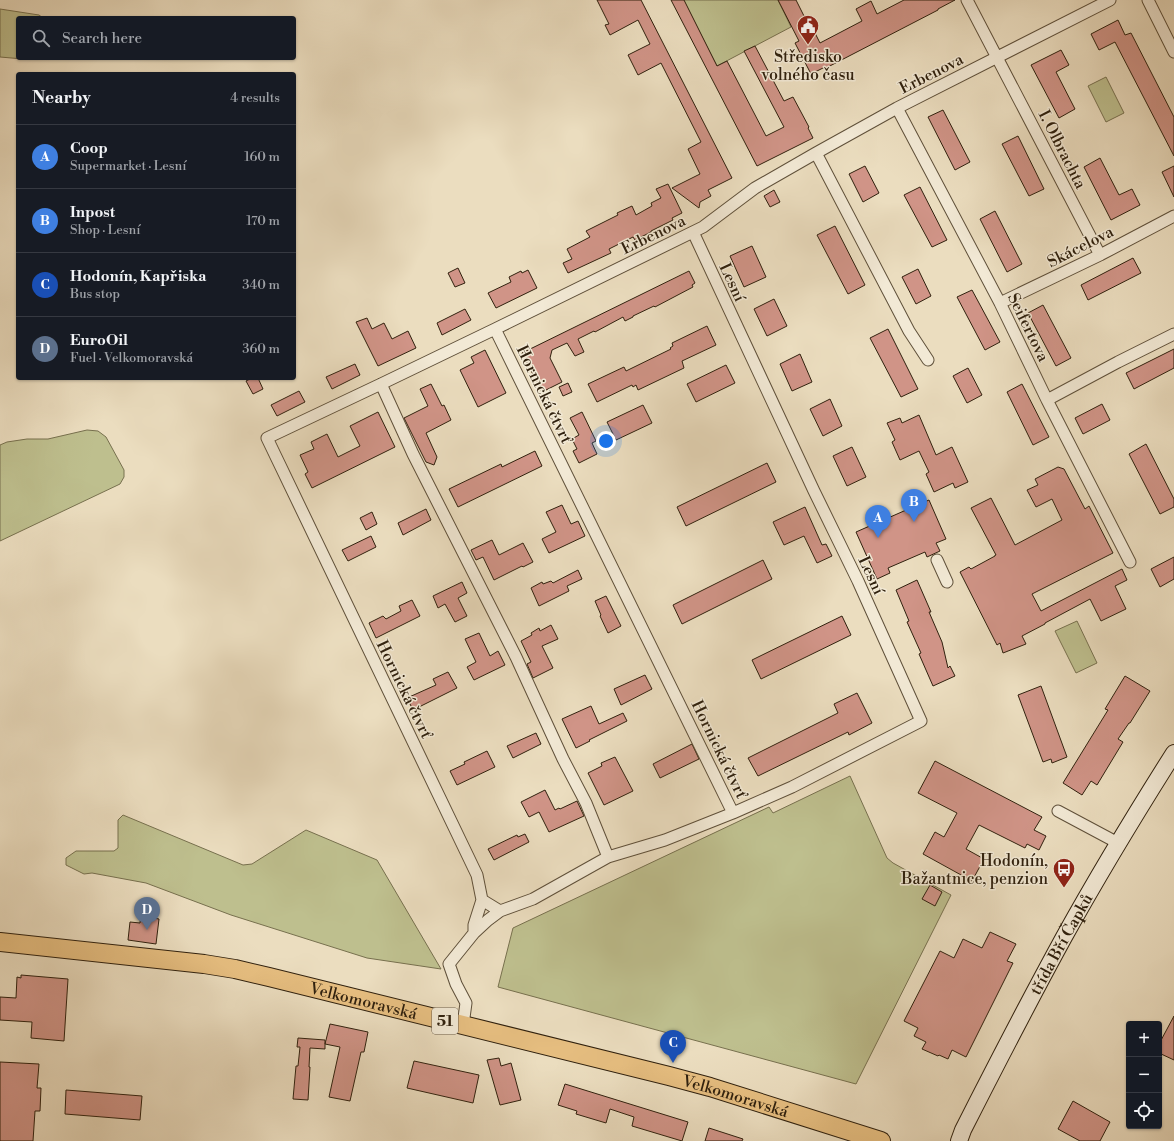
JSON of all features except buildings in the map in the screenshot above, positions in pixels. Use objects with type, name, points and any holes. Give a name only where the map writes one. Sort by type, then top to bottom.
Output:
[{"type":"main road","name":"Velkomoravská","points":[[0,942],[172,960],[235,969],[702,1084],[881,1141]]},
{"type":"street","name":"I. Olbrachta","points":[[967,0],[1100,255]]},
{"type":"street","name":"Erbenova","points":[[495,329],[707,225],[755,188],[816,153],[897,108],[1110,0]]},
{"type":"street","points":[[1148,0],[1174,52]]},
{"type":"street","name":"Seifertova","points":[[897,108],[1000,303],[1047,400],[1130,562]]},
{"type":"street","points":[[816,153],[909,331],[928,360]]},
{"type":"street","name":"Skácelova","points":[[1000,303],[1100,255],[1174,216]]},
{"type":"street","name":"Lesní","points":[[693,232],[722,297],[858,581],[921,721],[792,787],[733,813]]},
{"type":"street","name":"Hornická čtvrť","points":[[474,932],[500,911],[533,899],[608,857],[665,840],[733,813],[495,329],[267,438],[476,875],[482,900]]},
{"type":"street","points":[[1047,400],[1174,334]]},
{"type":"street","points":[[380,384],[413,454],[516,657],[563,759],[586,803],[608,857]]},
{"type":"street","points":[[937,560],[947,582]]},
{"type":"street","name":"třída Bří Čapků","points":[[958,1141],[962,1130],[1065,936],[1118,843],[1174,753]]},
{"type":"street","points":[[1058,811],[1118,843]]},
{"type":"street","points":[[463,1025],[466,1003],[456,984],[449,964],[474,932],[474,925],[482,900],[500,911]]},
{"type":"green space","points":[[683,0],[778,0],[791,27],[717,66]]},
{"type":"green space","points":[[0,9],[40,16],[16,16],[16,58],[0,57]]},
{"type":"green space","points":[[1106,77],[1124,113],[1106,122],[1088,86]]},
{"type":"green space","points":[[87,430],[98,431],[106,437],[124,470],[124,477],[120,484],[0,541],[0,445],[7,442],[27,439],[48,439]]},
{"type":"green space","points":[[1077,621],[1097,663],[1076,673],[1055,631]]},
{"type":"green space","points":[[850,776],[887,858],[893,863],[951,895],[856,1084],[498,987],[513,928],[769,807],[773,813]]},
{"type":"green space","points":[[123,815],[243,865],[252,864],[306,830],[377,860],[441,969],[367,958],[231,915],[146,883],[92,873],[84,874],[66,865],[66,858],[76,851],[114,851],[118,848],[118,820]]},
{"type":"place","name":"Středisko volného času","points":[[808,46]]},
{"type":"place","name":"Inpost","points":[[914,522]]},
{"type":"place","name":"Coop","points":[[878,538]]},
{"type":"place","name":"Hodonín, Bažantnice, penzion","points":[[1064,888]]},
{"type":"place","name":"EuroOil","points":[[147,930]]},
{"type":"place","name":"Hodonín, Kapřiska","points":[[673,1063]]}]
